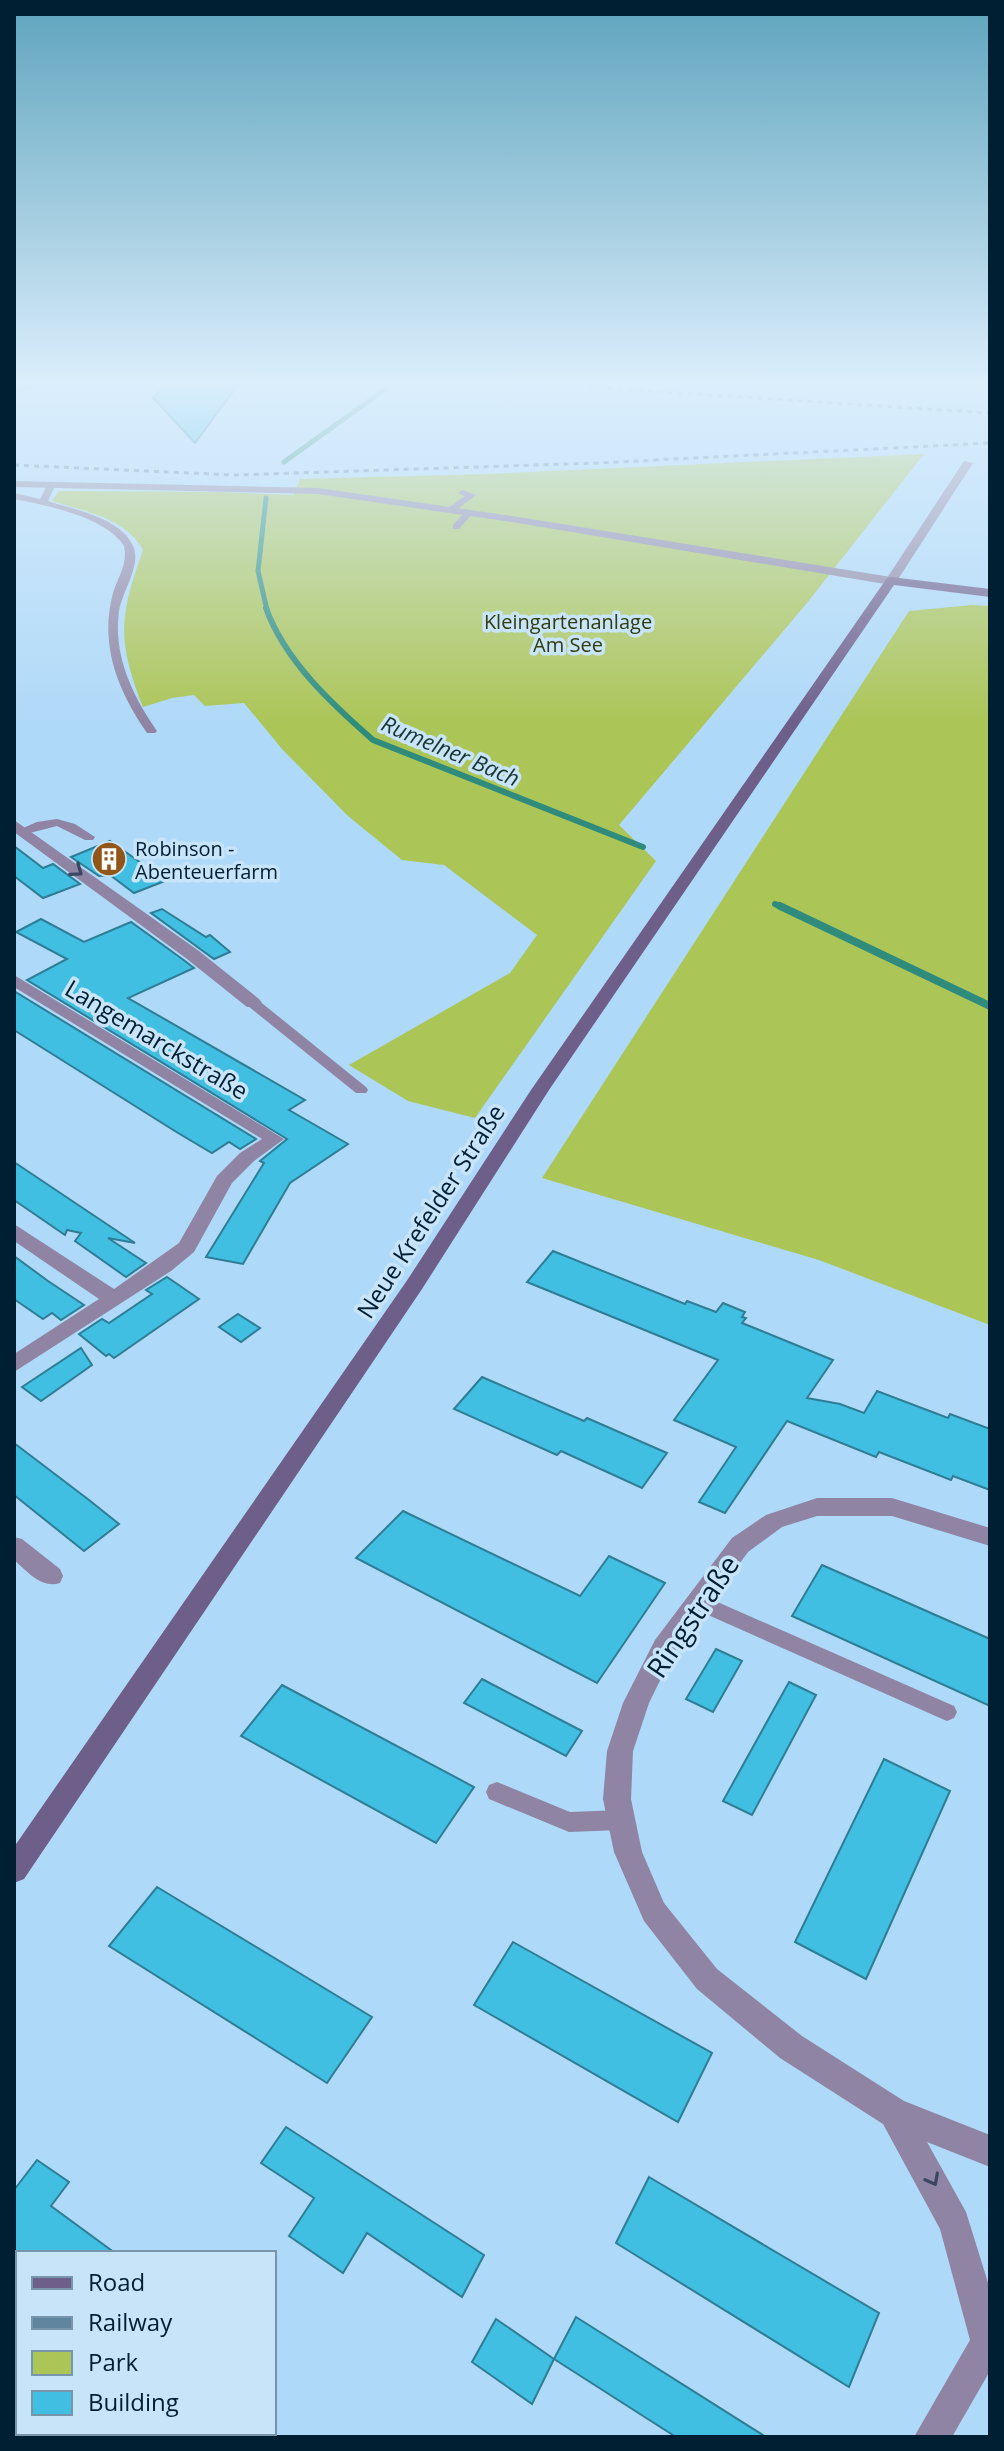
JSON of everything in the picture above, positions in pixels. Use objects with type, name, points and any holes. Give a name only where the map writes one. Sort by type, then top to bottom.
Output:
[{"type":"main road","points":[[891,581],[990,593]]},
{"type":"main road","name":"Neue Krefelder Straße","points":[[14,1870],[415,1284],[540,1090],[891,581]]},
{"type":"street","points":[[342,494],[891,581],[948,494]]},
{"type":"street","points":[[18,828],[193,955],[253,1003]]},
{"type":"street","name":"Langemarckstraße","points":[[14,980],[275,1139],[247,1157],[224,1180],[187,1247],[164,1266],[113,1298]]},
{"type":"street","points":[[14,1231],[113,1298],[14,1364]]},
{"type":"street","name":"Ringstraße","points":[[990,1537],[892,1507],[817,1507],[774,1521],[740,1545],[664,1647],[636,1703],[620,1751],[617,1799],[628,1852],[654,1912],[707,1979],[791,2047],[894,2113],[990,2151]]},
{"type":"street","points":[[14,1546],[51,1576]]},
{"type":"street","name":"Ringstraße","points":[[894,2113],[955,2223],[989,2341]]},
{"type":"street","points":[[932,2437],[989,2341]]},
{"type":"lane","points":[[43,502],[47,494]]},
{"type":"lane","points":[[451,510],[472,495],[469,494]]},
{"type":"lane","points":[[14,496],[43,502],[114,529],[129,545],[131,556],[118,593],[113,626],[116,663],[130,699],[151,731]]},
{"type":"lane","points":[[456,527],[469,513]]},
{"type":"lane","points":[[18,828],[42,823],[67,823],[89,837]]},
{"type":"lane","points":[[253,1003],[361,1090]]},
{"type":"lane","points":[[697,1601],[947,1712]]},
{"type":"lane","points":[[497,1792],[569,1822],[621,1820]]},
{"type":"green space","name":"Kleingartenanlage Am See","points":[[57,494],[892,494],[807,603],[619,825],[656,861],[475,1118],[408,1101],[349,1065],[510,973],[537,935],[444,865],[402,860],[348,816],[282,749],[244,703],[205,706],[194,695],[143,707],[129,664],[124,629],[129,594],[143,550],[136,539],[115,523],[52,501]]},
{"type":"green space","points":[[990,606],[990,1325],[819,1260],[542,1178],[909,611]]},
{"type":"building","points":[[110,841],[165,881],[134,893],[110,875],[99,876],[71,857]]},
{"type":"building","points":[[14,846],[43,868],[53,864],[80,884],[43,898],[14,876]]},
{"type":"building","points":[[162,909],[206,937],[210,935],[230,952],[214,959],[151,913]]},
{"type":"building","points":[[41,919],[84,942],[131,922],[185,961],[194,968],[128,998],[305,1100],[289,1110],[348,1144],[290,1183],[243,1264],[206,1257],[264,1163],[260,1161],[287,1139],[27,980],[67,959],[16,932]]},
{"type":"building","points":[[14,991],[256,1139],[240,1149],[229,1142],[212,1153],[178,1133],[14,1030]]},
{"type":"building","points":[[14,1162],[135,1243],[108,1238],[146,1263],[126,1277],[75,1241],[81,1233],[67,1230],[65,1235],[14,1200]]},
{"type":"building","points":[[553,1251],[685,1304],[687,1301],[716,1312],[723,1303],[745,1312],[742,1317],[746,1318],[742,1323],[833,1360],[807,1398],[840,1404],[864,1413],[877,1391],[948,1418],[950,1414],[990,1429],[990,1490],[953,1476],[951,1480],[879,1452],[876,1457],[787,1421],[725,1513],[699,1502],[736,1447],[674,1420],[718,1360],[527,1282]]},
{"type":"building","points":[[14,1256],[84,1305],[61,1320],[52,1313],[43,1319],[14,1299]]},
{"type":"building","points":[[167,1277],[199,1299],[114,1358],[109,1354],[106,1356],[79,1334],[102,1319],[109,1323],[152,1294],[146,1290]]},
{"type":"building","points":[[238,1314],[260,1328],[241,1342],[219,1327]]},
{"type":"building","points":[[81,1348],[92,1365],[41,1401],[22,1387]]},
{"type":"building","points":[[482,1377],[667,1453],[642,1488],[561,1451],[557,1455],[454,1409]]},
{"type":"building","points":[[14,1443],[119,1524],[84,1551],[14,1495]]},
{"type":"building","points":[[403,1511],[580,1596],[609,1556],[665,1583],[597,1683],[356,1558]]},
{"type":"building","points":[[822,1565],[990,1639],[990,1706],[792,1616]]},
{"type":"building","points":[[716,1649],[742,1661],[713,1712],[686,1699]]},
{"type":"building","points":[[482,1679],[582,1731],[566,1756],[464,1703]]},
{"type":"building","points":[[789,1682],[816,1695],[752,1815],[723,1801]]},
{"type":"building","points":[[282,1685],[474,1787],[436,1843],[241,1736]]},
{"type":"building","points":[[884,1759],[950,1791],[866,1979],[795,1942]]},
{"type":"building","points":[[157,1887],[372,2017],[327,2083],[109,1946]]},
{"type":"building","points":[[513,1942],[712,2053],[678,2122],[474,2005]]},
{"type":"building","points":[[286,2127],[484,2255],[462,2297],[367,2233],[343,2273],[289,2236],[314,2198],[261,2163]]},
{"type":"building","points":[[37,2160],[69,2182],[51,2206],[112,2251],[14,2253],[14,2190]]},
{"type":"building","points":[[649,2177],[879,2313],[849,2387],[616,2243]]},
{"type":"building","points":[[576,2317],[766,2437],[676,2437],[554,2359]]},
{"type":"building","points":[[496,2319],[554,2359],[532,2404],[472,2362]]},
{"type":"waterway","name":"Rumelner Bach","points":[[266,498],[258,571],[267,610]]},
{"type":"waterway","name":"Rumelner Bach","points":[[266,608],[297,664],[373,740],[643,847]]},
{"type":"waterway","name":"Rumelner Bach","points":[[775,904],[784,908]]},
{"type":"waterway","name":"Rumelner Bach","points":[[780,906],[990,1006]]},
{"type":"place","name":"Robinson - Abenteuerfarm","points":[[109,859]]}]
